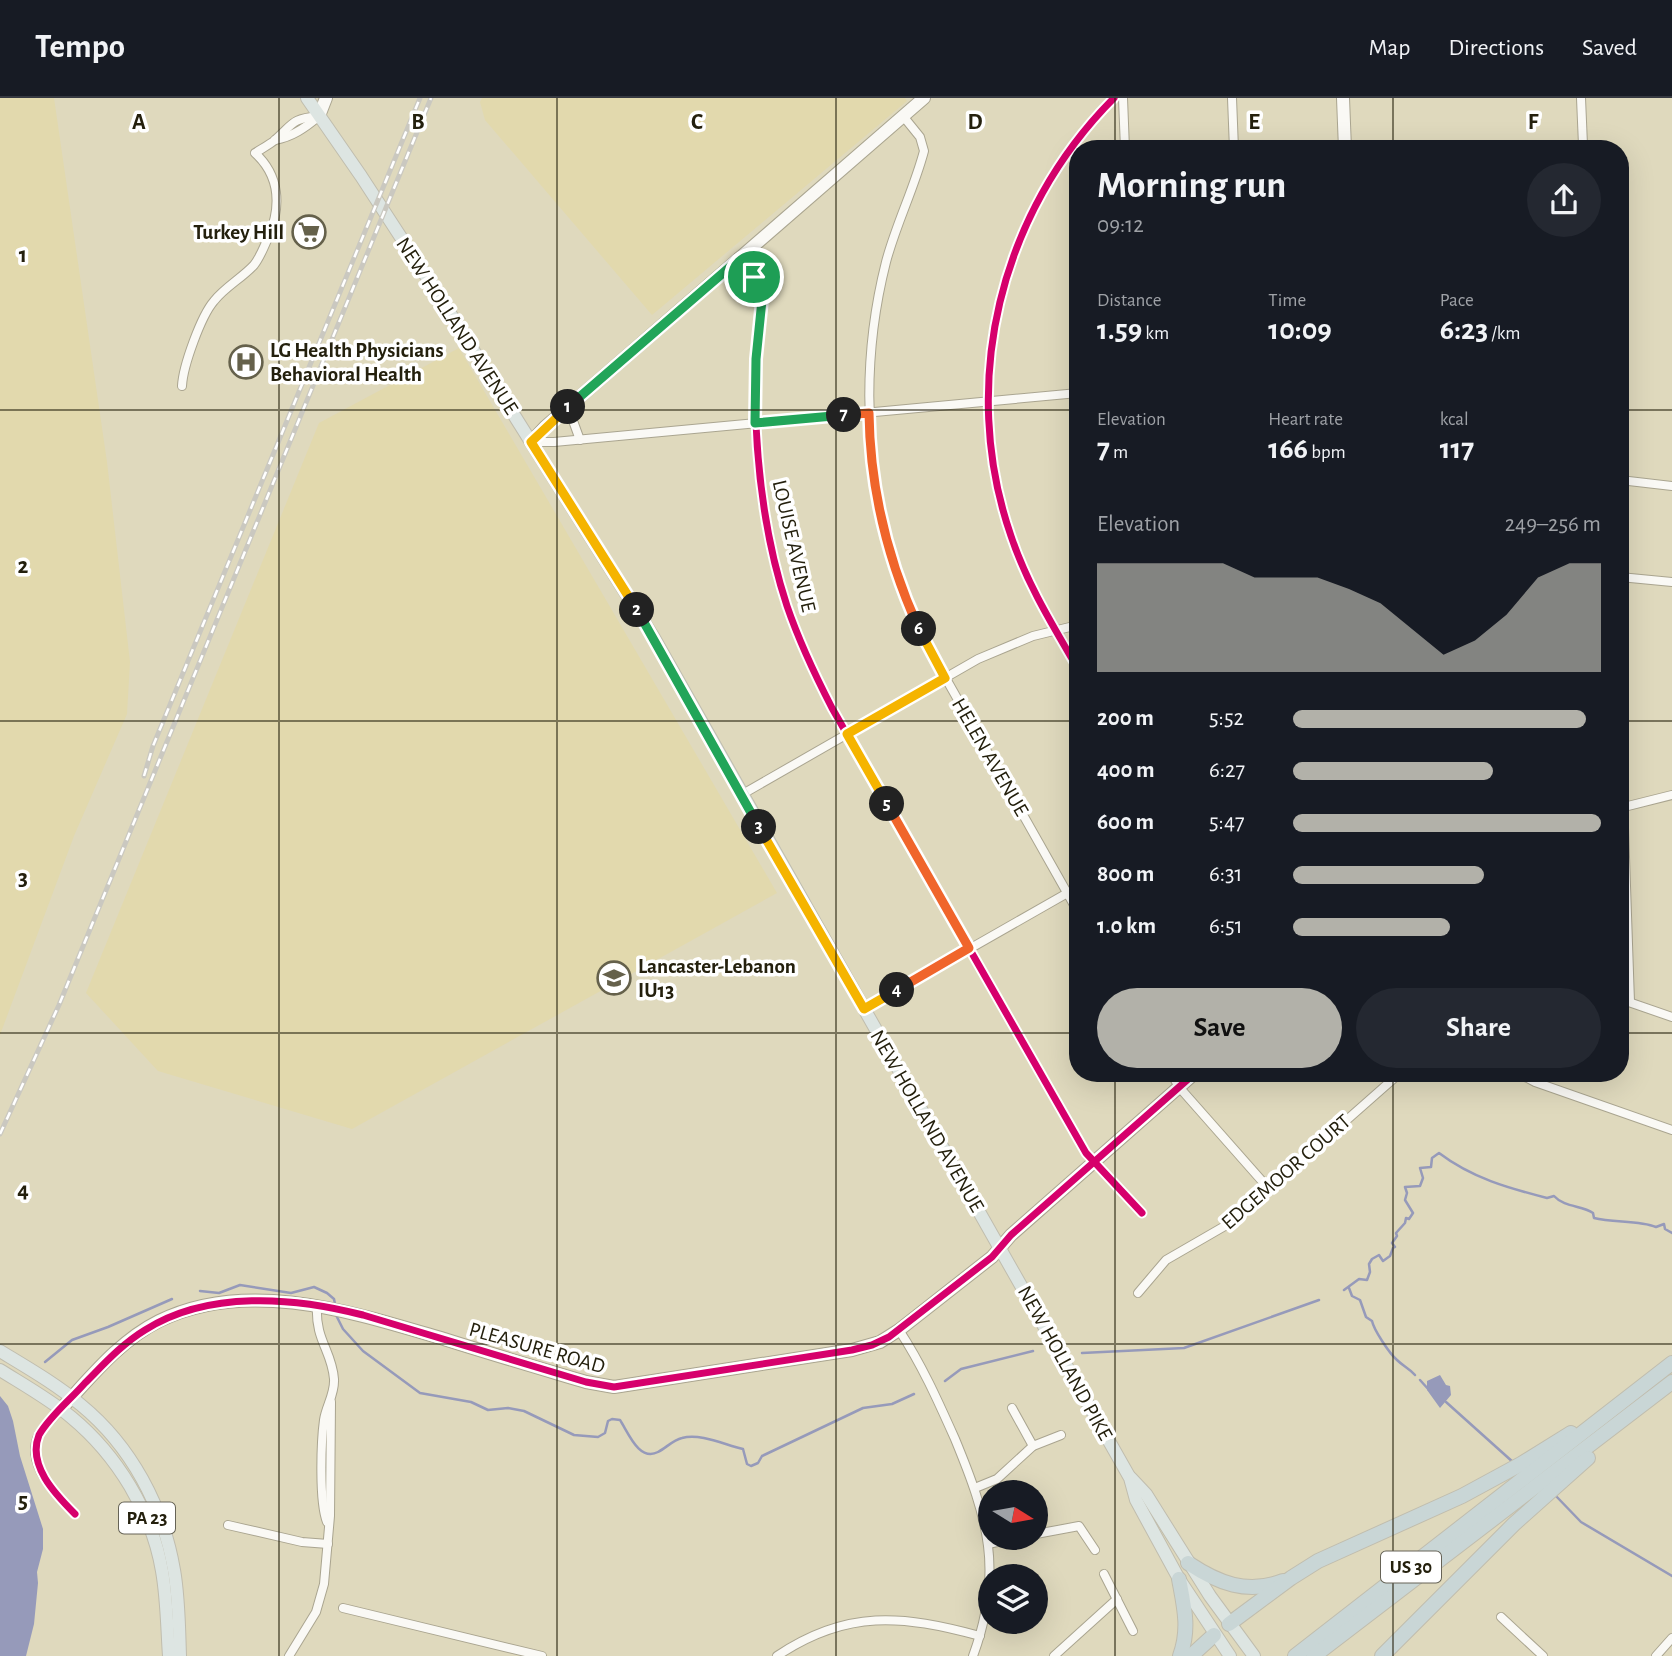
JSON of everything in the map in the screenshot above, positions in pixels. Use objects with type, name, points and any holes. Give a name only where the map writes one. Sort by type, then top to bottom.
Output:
[{"type":"highway","points":[[1382,1656],[1534,1479],[1628,1397],[1672,1363]]},
{"type":"highway","name":"US 30","points":[[1294,1656],[1534,1479],[1672,1382]]},
{"type":"highway","points":[[1229,1624],[1291,1578],[1331,1555],[1439,1507],[1534,1479],[1672,1388]]},
{"type":"highway","name":"US 30","points":[[1314,1656],[1534,1479]]},
{"type":"highway","points":[[1188,1563],[1219,1582],[1242,1588],[1269,1585],[1291,1578]]},
{"type":"highway","points":[[1179,1579],[1187,1621],[1180,1656]]},
{"type":"highway","points":[[1191,1656],[1214,1635]]},
{"type":"main road","name":"NEW HOLLAND AVENUE","points":[[307,98],[374,196],[654,638],[741,796],[1000,1248]]},
{"type":"main road","name":"NEW HOLLAND PIKE","points":[[1000,1248],[1130,1478],[1136,1500],[1179,1579],[1230,1656]]},
{"type":"main road","name":"PA 23","points":[[0,1351],[72,1397],[97,1419],[136,1468],[153,1502],[173,1567],[180,1656]]},
{"type":"main road","name":"PA 23","points":[[0,1370],[61,1409],[82,1426],[108,1455],[134,1494],[147,1519],[162,1570],[169,1656]]},
{"type":"main road","name":"NEW HOLLAND PIKE","points":[[1130,1478],[1146,1494],[1188,1563],[1254,1656]]},
{"type":"main road","points":[[1214,1635],[1229,1624]]},
{"type":"street","points":[[182,386],[184,368],[210,306],[255,264],[274,224],[278,201],[275,185],[268,166],[255,153],[275,140],[299,118],[319,116],[326,98]]},
{"type":"street","points":[[531,442],[924,98]]},
{"type":"street","points":[[1076,140],[1114,98]]},
{"type":"street","points":[[1123,98],[1125,140]]},
{"type":"street","points":[[1232,98],[1234,140]]},
{"type":"street","points":[[1343,98],[1345,140]]},
{"type":"street","points":[[1581,98],[1583,140]]},
{"type":"street","name":"HELEN AVENUE","points":[[904,116],[920,137],[924,151],[895,229],[880,289],[873,329],[869,413],[872,464],[891,558],[914,618],[945,678],[1069,896]]},
{"type":"street","points":[[1069,150],[1032,210],[1020,236],[1004,281],[995,320],[988,373],[991,444],[1002,506],[1028,579],[1069,653]]},
{"type":"street","name":"LOUISE AVENUE","points":[[738,260],[762,290],[756,359],[755,423],[758,465],[766,520],[784,595],[807,656],[847,734],[1086,1153],[1142,1213]]},
{"type":"street","points":[[531,442],[580,440],[1069,394]]},
{"type":"street","points":[[568,407],[580,440]]},
{"type":"street","points":[[1629,482],[1672,486]]},
{"type":"street","points":[[1629,578],[1672,582]]},
{"type":"street","points":[[741,796],[1002,648],[1069,627]]},
{"type":"street","points":[[1629,805],[1672,795]]},
{"type":"street","points":[[864,1009],[1067,893]]},
{"type":"street","points":[[1629,978],[1630,1002],[1672,1017]]},
{"type":"street","points":[[1176,1082],[1269,1189]]},
{"type":"street","name":"PLEASURE ROAD","points":[[75,1514],[42,1473],[35,1457],[39,1435],[72,1397],[130,1339],[169,1317],[196,1308],[238,1302],[317,1306],[363,1315],[586,1382],[614,1387],[852,1350],[880,1342],[899,1330],[1000,1248],[1185,1082]]},
{"type":"street","name":"EDGEMOOR COURT","points":[[1138,1293],[1166,1260],[1223,1228],[1390,1082]]},
{"type":"street","points":[[1535,1082],[1672,1130]]},
{"type":"street","points":[[289,1656],[310,1623],[321,1599],[327,1569],[333,1372],[317,1329],[317,1306]]},
{"type":"street","points":[[899,1330],[935,1393],[978,1501]]},
{"type":"street","points":[[1012,1408],[1033,1446]]},
{"type":"street","points":[[975,1488],[1007,1472],[1033,1446],[1061,1435]]},
{"type":"street","points":[[228,1525],[302,1542],[328,1544]]},
{"type":"street","points":[[1048,1532],[1079,1526],[1095,1550]]},
{"type":"street","points":[[973,1656],[990,1586],[988,1550]]},
{"type":"street","points":[[1104,1574],[1133,1631]]},
{"type":"street","points":[[1054,1656],[1116,1599]]},
{"type":"street","points":[[343,1608],[542,1656]]},
{"type":"street","points":[[1501,1617],[1543,1656]]},
{"type":"street","points":[[777,1656],[797,1643],[834,1628],[873,1620],[919,1621],[980,1636]]},
{"type":"street","points":[[1656,1656],[1672,1638]]},
{"type":"shaded area","points":[[0,98],[54,98],[107,462],[130,662],[127,714],[74,836],[0,1035]]},
{"type":"shaded area","points":[[482,98],[905,98],[907,101],[652,315],[485,120],[480,102]]},
{"type":"shaded area","points":[[459,348],[777,893],[352,1129],[158,1071],[86,993],[319,423]]},
{"type":"water","points":[[1440,1375],[1446,1385],[1450,1386],[1451,1395],[1440,1408],[1427,1390],[1427,1381]]},
{"type":"water","points":[[0,1396],[8,1406],[13,1421],[20,1456],[43,1529],[34,1624],[26,1656],[0,1656]]},
{"type":"waterway","points":[[1344,1290],[1359,1279],[1367,1280],[1372,1259],[1379,1255],[1383,1261],[1390,1256],[1395,1247],[1392,1243],[1396,1233],[1413,1213],[1405,1200],[1405,1187],[1420,1186],[1423,1178],[1420,1168],[1431,1167],[1432,1158],[1439,1153],[1477,1176],[1547,1198],[1554,1196],[1563,1203],[1589,1210],[1594,1218],[1656,1227],[1664,1224],[1665,1229],[1672,1233]]},
{"type":"waterway","points":[[200,1291],[219,1293],[240,1285],[291,1293],[314,1287],[327,1293],[334,1299],[335,1304]]},
{"type":"waterway","points":[[1349,1288],[1352,1296],[1360,1300],[1366,1317],[1372,1321],[1390,1352],[1415,1375]]},
{"type":"waterway","points":[[45,1362],[72,1340],[172,1299]]},
{"type":"waterway","points":[[1082,1353],[1184,1348],[1319,1300]]},
{"type":"waterway","points":[[335,1313],[343,1329],[363,1351],[420,1393],[471,1402],[488,1410],[508,1408],[524,1411],[574,1435],[598,1437],[605,1433],[608,1421],[620,1420],[635,1444],[645,1453],[651,1454],[679,1439],[697,1437],[743,1449],[747,1464],[751,1466],[758,1463],[762,1456],[863,1408],[892,1404],[914,1394]]},
{"type":"waterway","points":[[945,1381],[961,1369],[1033,1351]]},
{"type":"waterway","points":[[1420,1380],[1429,1390]]},
{"type":"waterway","points":[[1446,1402],[1514,1463]]},
{"type":"waterway","points":[[1555,1495],[1581,1522],[1672,1576]]},
{"type":"railway","points":[[144,776],[153,746],[420,98]]},
{"type":"railway","points":[[0,1134],[59,1005],[431,98]]},
{"type":"cycle path","points":[[1078,140],[1114,98]]},
{"type":"cycle path","points":[[1069,152],[1042,193],[1017,246],[1000,302],[990,360],[989,419],[996,478],[1017,554],[1069,654]]},
{"type":"cycle path","points":[[738,260],[762,290],[755,380],[762,494],[779,578],[802,645],[832,708],[1086,1153],[1142,1213]]},
{"type":"cycle path","points":[[75,1514],[52,1488],[40,1468],[36,1446],[39,1435],[54,1415],[121,1348],[145,1330],[170,1317],[223,1303],[280,1301],[309,1304],[363,1315],[586,1382],[614,1387],[852,1350],[889,1337],[992,1257],[1011,1235],[1185,1082]]},
{"type":"place","name":"Turkey Hill","points":[[309,232]]},
{"type":"place","name":"LG Health Physicians Behavioral Health","points":[[246,362]]},
{"type":"place","name":"Lancaster-Lebanon IU13","points":[[614,978]]},
{"type":"route","points":[[738,260],[754,277],[762,290],[755,378],[755,423],[869,413],[872,464],[891,558],[923,638],[945,678],[847,734],[969,948],[864,1009],[654,638],[531,442],[738,260]]}]
